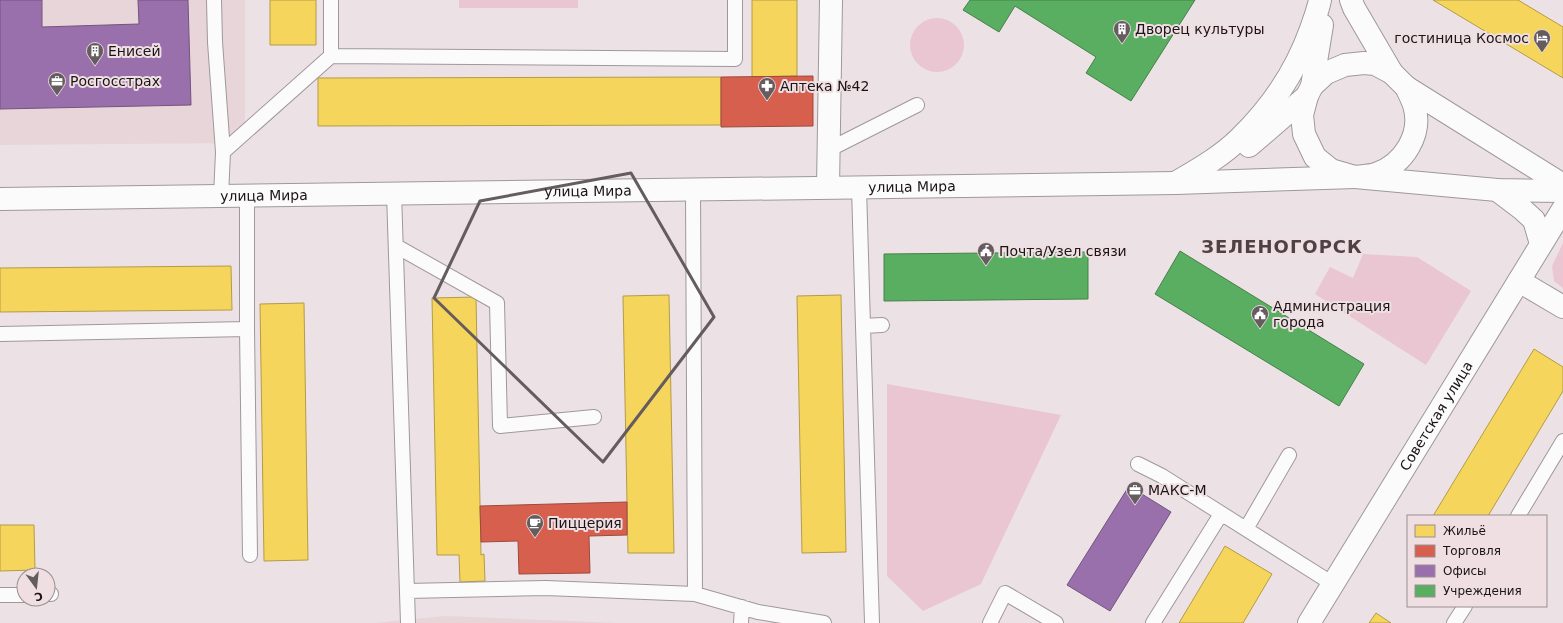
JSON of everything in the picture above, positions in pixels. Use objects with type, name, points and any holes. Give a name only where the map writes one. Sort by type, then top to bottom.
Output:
[{"type":"street","points":[[828,188],[830,0]]},
{"type":"street","points":[[1176,183],[1208,164],[1239,139],[1266,110],[1288,80],[1305,45],[1320,0]]},
{"type":"street","points":[[1326,0],[1310,91],[1302,115],[1304,134],[1315,157],[1331,170],[1355,177],[1497,190],[1563,191]]},
{"type":"street","points":[[1351,0],[1354,8],[1414,106],[1416,125],[1413,137],[1404,154],[1389,168],[1375,174],[1355,177]]},
{"type":"street","points":[[1176,183],[1203,174],[1225,163],[1242,152],[1310,91],[1326,73],[1344,65],[1364,63],[1374,64],[1563,185]]},
{"type":"street","name":"улица Мира","points":[[0,199],[1176,183],[1355,177]]},
{"type":"street","points":[[1497,190],[1534,220],[1541,244]]},
{"type":"street","name":"Советская улица","points":[[1309,623],[1563,209]]},
{"type":"street","points":[[1519,281],[1563,307]]},
{"type":"lane","points":[[214,0],[215,42],[223,152],[221,196]]},
{"type":"lane","points":[[330,56],[331,0]]},
{"type":"lane","points":[[223,152],[330,56],[735,59],[735,0]]},
{"type":"lane","points":[[828,150],[917,105]]},
{"type":"lane","points":[[859,187],[872,623]]},
{"type":"lane","points":[[693,189],[696,594]]},
{"type":"lane","points":[[394,193],[408,623]]},
{"type":"lane","points":[[247,195],[250,555]]},
{"type":"lane","points":[[396,246],[497,303],[500,426],[594,417]]},
{"type":"lane","points":[[863,326],[882,325]]},
{"type":"lane","points":[[0,334],[247,329]]},
{"type":"lane","points":[[1519,515],[1563,441]]},
{"type":"lane","points":[[1246,529],[1289,455]]},
{"type":"lane","points":[[1138,464],[1162,476],[1333,584]]},
{"type":"lane","points":[[1153,623],[1221,514]]},
{"type":"lane","points":[[407,591],[546,588],[696,594],[758,612],[824,623]]},
{"type":"lane","points":[[990,623],[1005,594],[1056,623]]},
{"type":"lane","points":[[0,595],[16,595]]},
{"type":"lane","points":[[740,623],[742,607]]},
{"type":"lane","points":[[1454,623],[1464,607]]},
{"type":"highlighted area","points":[[631,173],[714,317],[603,462],[434,298],[480,201]]},
{"type":"shaded area","points":[[0,0],[245,0],[245,143],[0,145]]},
{"type":"shaded area","points":[[459,0],[578,0],[578,8],[459,8]]},
{"type":"shaded area","points":[[932,18],[942,18],[952,22],[960,30],[964,40],[964,50],[960,60],[952,68],[942,72],[932,72],[922,68],[914,60],[910,50],[910,40],[914,30],[922,22]]},
{"type":"shaded area","points":[[1563,243],[1563,288],[1554,281],[1552,266]]},
{"type":"shaded area","points":[[1363,254],[1417,257],[1471,291],[1426,365],[1315,294],[1330,267],[1353,278]]},
{"type":"shaded area","points":[[887,384],[1061,415],[981,584],[923,611],[887,576]]},
{"type":"shaded area","points":[[445,616],[619,623],[374,623]]},
{"type":"building: Жильё","points":[[270,0],[316,0],[316,45],[270,45]]},
{"type":"building: Жильё","points":[[752,0],[797,0],[797,76],[752,77]]},
{"type":"building: Жильё","name":"гостиница Космос","points":[[1433,0],[1518,0],[1563,27],[1563,78]]},
{"type":"building: Жильё","points":[[721,77],[721,125],[318,126],[318,78]]},
{"type":"building: Жильё","points":[[231,266],[232,310],[0,312],[0,268]]},
{"type":"building: Жильё","points":[[669,295],[674,553],[628,553],[623,296]]},
{"type":"building: Жильё","points":[[841,295],[846,552],[802,553],[797,296]]},
{"type":"building: Жильё","points":[[476,297],[481,555],[484,554],[485,581],[460,582],[459,555],[437,555],[432,298]]},
{"type":"building: Жильё","points":[[304,303],[308,560],[264,561],[260,304]]},
{"type":"building: Жильё","points":[[1534,349],[1563,367],[1563,391],[1489,515],[1434,515]]},
{"type":"building: Жильё","points":[[0,525],[34,525],[35,567],[16,567],[16,571],[0,571]]},
{"type":"building: Жильё","points":[[1225,546],[1272,574],[1243,623],[1179,623]]},
{"type":"building: Жильё","points":[[1376,613],[1391,623],[1369,623]]},
{"type":"building: Торговля","name":"Аптека №42","points":[[813,76],[813,126],[721,127],[721,77]]},
{"type":"building: Торговля","name":"Пиццерия","points":[[627,502],[627,535],[589,536],[590,573],[519,574],[518,541],[481,542],[480,506]]},
{"type":"building: Офисы","name":"Енисей","points":[[0,0],[42,0],[42,27],[139,24],[138,0],[188,0],[191,105],[0,109]]},
{"type":"building: Офисы","points":[[1129,486],[1171,512],[1110,611],[1067,585]]},
{"type":"building: Учреждения","name":"Дворец культуры","points":[[970,0],[1195,0],[1131,101],[1086,73],[1096,57],[1015,6],[999,32],[963,10]]},
{"type":"building: Учреждения","name":"Администрация города","points":[[1180,251],[1364,364],[1339,406],[1155,294]]},
{"type":"building: Учреждения","name":"Почта/Узел связи","points":[[1088,252],[1088,299],[884,301],[884,254]]},
{"type":"place","name":"Дворец культуры","points":[[1122,44]]},
{"type":"place","name":"гостиница Космос","points":[[1542,53]]},
{"type":"place","name":"Енисей","points":[[95,66]]},
{"type":"place","name":"Росгосстрах","points":[[57,96]]},
{"type":"place","name":"Аптека №42","points":[[767,101]]},
{"type":"place","name":"Почта/Узел связи","points":[[986,266]]},
{"type":"place","name":"Администрация города","points":[[1260,329]]},
{"type":"place","name":"МАКС-М","points":[[1135,505]]},
{"type":"place","name":"Пиццерия","points":[[535,538]]},
{"type":"district","name":"ЗЕЛЕНОГОРСК","points":[[1282,247]]}]
